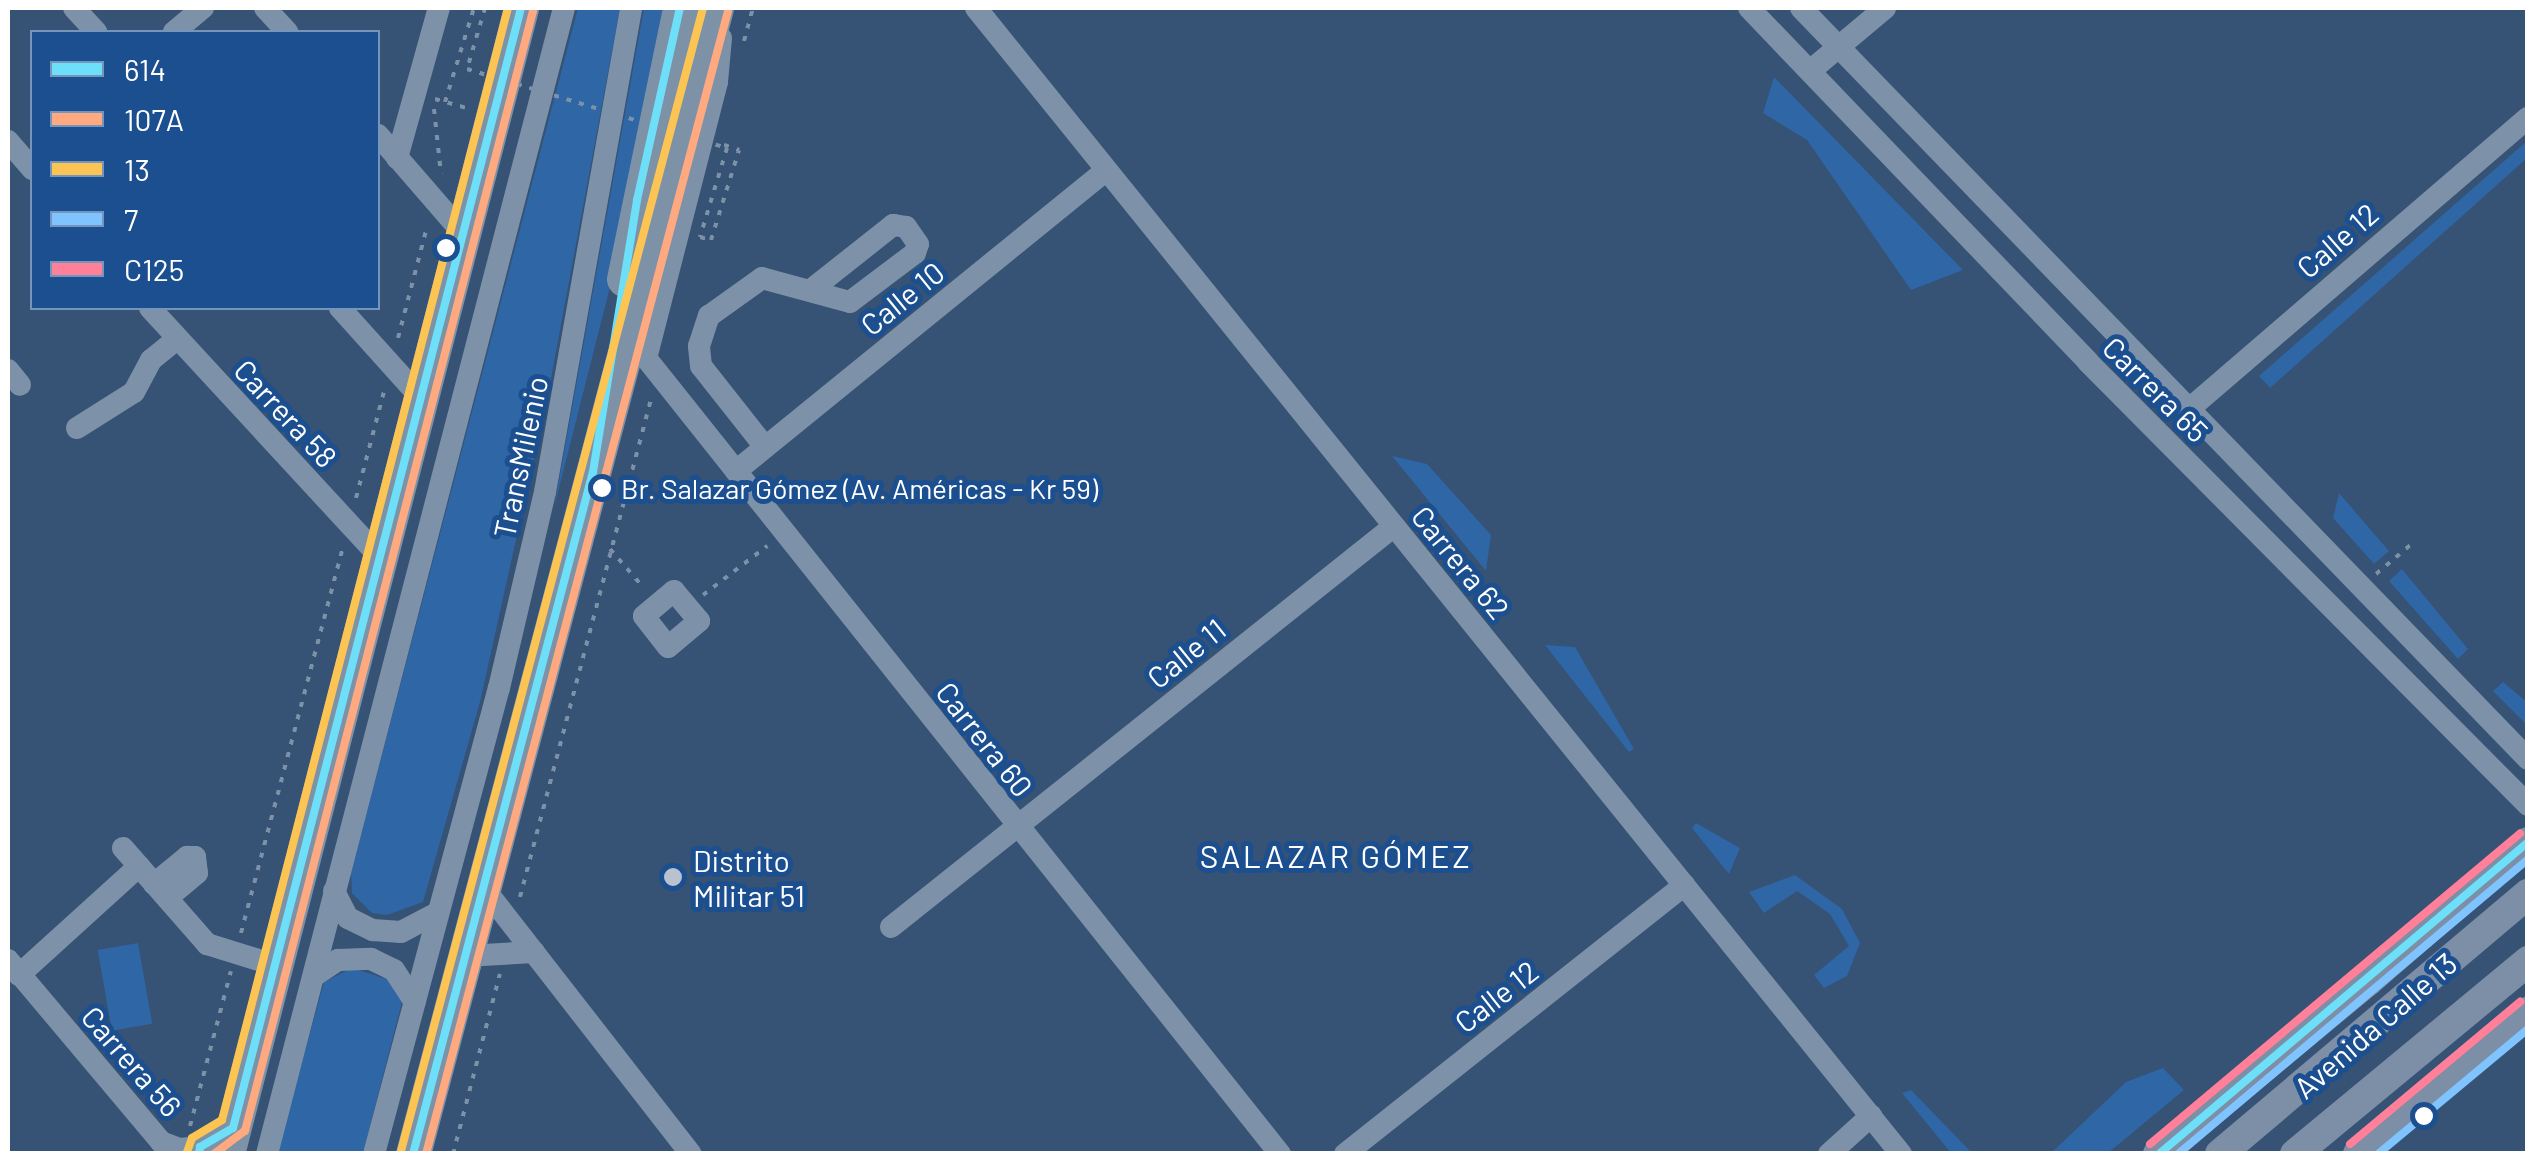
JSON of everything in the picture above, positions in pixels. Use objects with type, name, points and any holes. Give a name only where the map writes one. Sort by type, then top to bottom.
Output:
[{"type":"highway","points":[[210,1142],[275,965],[521,8]]},
{"type":"highway","points":[[593,472],[637,200],[680,8]]},
{"type":"highway","points":[[413,1154],[716,8]]},
{"type":"highway","points":[[593,472],[646,358]]},
{"type":"main road","name":"Avenida Calle 13","points":[[2158,1154],[2368,981],[2528,842]]},
{"type":"main road","name":"Avenida Calle 13","points":[[2220,1154],[2528,894]]},
{"type":"main road","name":"Avenida Calle 13","points":[[2295,1154],[2528,960]]},
{"type":"main road","points":[[2358,1154],[2528,1012]]},
{"type":"street","points":[[74,8],[94,30]]},
{"type":"street","points":[[176,30],[202,8]]},
{"type":"street","points":[[264,8],[285,30]]},
{"type":"street","points":[[397,158],[426,96],[440,8]]},
{"type":"street","points":[[267,1154],[564,8]]},
{"type":"street","name":"TransMilenio","points":[[374,1154],[436,912],[500,688],[546,492],[632,8]]},
{"type":"street","points":[[646,358],[717,82],[724,8]]},
{"type":"street","name":"Carrera 62","points":[[976,8],[1901,1154]]},
{"type":"street","name":"Carrera 65","points":[[1749,8],[2088,362],[2528,805]]},
{"type":"street","name":"Carrera 65","points":[[1801,8],[2528,759]]},
{"type":"street","points":[[1810,71],[1885,8]]},
{"type":"street","name":"Calle 12","points":[[2188,410],[2528,118]]},
{"type":"street","points":[[380,138],[463,232]]},
{"type":"street","points":[[8,140],[30,162],[8,177]]},
{"type":"street","name":"Calle 10","points":[[736,472],[1106,170]]},
{"type":"street","points":[[765,447],[702,366],[703,329],[716,308],[755,280],[770,277],[811,290]]},
{"type":"street","name":"Carrera 58","points":[[152,310],[380,557]]},
{"type":"street","points":[[342,310],[420,398]]},
{"type":"street","points":[[76,428],[134,392],[150,360],[177,340]]},
{"type":"street","name":"Carrera 60","points":[[646,358],[1280,1154]]},
{"type":"street","name":"Calle 11","points":[[890,927],[1393,526]]},
{"type":"street","points":[[674,591],[699,622],[668,646],[644,616],[658,604],[674,591]]},
{"type":"street","points":[[123,848],[207,944],[275,965]]},
{"type":"street","points":[[14,967],[154,883]]},
{"type":"street","points":[[483,886],[690,1154]]},
{"type":"street","name":"Calle 12","points":[[1344,1154],[1684,886]]},
{"type":"street","points":[[334,891],[348,918],[373,930],[401,932],[436,912]]},
{"type":"street","points":[[465,956],[534,952]]},
{"type":"street","points":[[314,976],[338,960],[371,959],[394,970],[414,1002]]},
{"type":"street","name":"Carrera 56","points":[[14,967],[155,1136],[179,1149],[210,1142]]},
{"type":"street","points":[[1829,1154],[1870,1116]]},
{"type":"path","points":[[446,102],[474,8]]},
{"type":"path","points":[[485,8],[466,69],[727,148],[700,237],[711,240],[738,150]]},
{"type":"path","points":[[441,172],[426,96],[493,116]]},
{"type":"path","points":[[210,1142],[236,953],[427,225]]},
{"type":"path","points":[[520,898],[651,398]]},
{"type":"path","points":[[687,607],[784,533]]},
{"type":"path","points":[[2369,580],[2414,542]]},
{"type":"path","points":[[610,549],[658,604]]},
{"type":"path","points":[[453,1154],[501,972]]},
{"type":"shaded area","points":[[578,8],[620,8],[547,400],[480,702],[423,902],[387,915],[372,913],[352,893],[351,873]]},
{"type":"shaded area","points":[[644,8],[663,8],[612,279],[554,508]]},
{"type":"shaded area","points":[[1774,77],[1963,270],[1911,290],[1807,140],[1763,113]]},
{"type":"shaded area","points":[[2527,141],[2527,158],[2270,388],[2259,376]]},
{"type":"shaded area","points":[[1392,456],[1427,464],[1491,535],[1486,571]]},
{"type":"shaded area","points":[[2339,493],[2389,551],[2374,564],[2333,518]]},
{"type":"shaded area","points":[[2402,569],[2468,649],[2458,659],[2389,581]]},
{"type":"shaded area","points":[[1545,645],[1575,647],[1634,749],[1629,752]]},
{"type":"shaded area","points":[[2503,682],[2527,702],[2527,725],[2493,691]]},
{"type":"shaded area","points":[[1696,823],[1740,848],[1729,874],[1692,828]]},
{"type":"shaded area","points":[[1795,875],[1842,909],[1860,943],[1847,976],[1824,988],[1814,975],[1849,946],[1830,914],[1797,891],[1764,913],[1749,892]]},
{"type":"shaded area","points":[[138,943],[152,1024],[112,1031],[98,950]]},
{"type":"shaded area","points":[[352,968],[390,980],[403,998],[363,1153],[277,1154],[324,982]]},
{"type":"shaded area","points":[[2163,1068],[2184,1090],[2108,1153],[2051,1153],[2126,1082]]},
{"type":"shaded area","points":[[1911,1090],[1972,1153],[1951,1153],[1902,1093]]},
{"type":"transit line","name":"13","points":[[187,1152],[192,1138],[222,1120],[508,8]]},
{"type":"transit line","name":"614","points":[[199,1154],[200,1147],[233,1128],[521,8]]},
{"type":"transit line","name":"614","points":[[413,1154],[593,472],[637,200],[680,8]]},
{"type":"transit line","name":"13","points":[[401,1151],[703,8]]},
{"type":"transit line","name":"107A","points":[[214,1154],[245,1131],[533,11]]},
{"type":"transit line","name":"107A","points":[[426,1154],[728,11]]},
{"type":"transit line","name":"C125","points":[[2150,1144],[2520,833]]},
{"type":"transit line","name":"614","points":[[2159,1154],[2528,842]]},
{"type":"transit line","name":"7","points":[[2178,1154],[2528,859]]},
{"type":"transit line","name":"C125","points":[[2350,1144],[2520,1002]]},
{"type":"transit line","name":"7","points":[[2378,1154],[2528,1029]]},
{"type":"place","name":"Br. Salazar Gómez (Av. Américas - Kr 59)","points":[[602,488]]},
{"type":"place","name":"Distrito Militar 51","points":[[673,877]]},
{"type":"district","name":"SALAZAR GÓMEZ","points":[[1336,855]]}]
